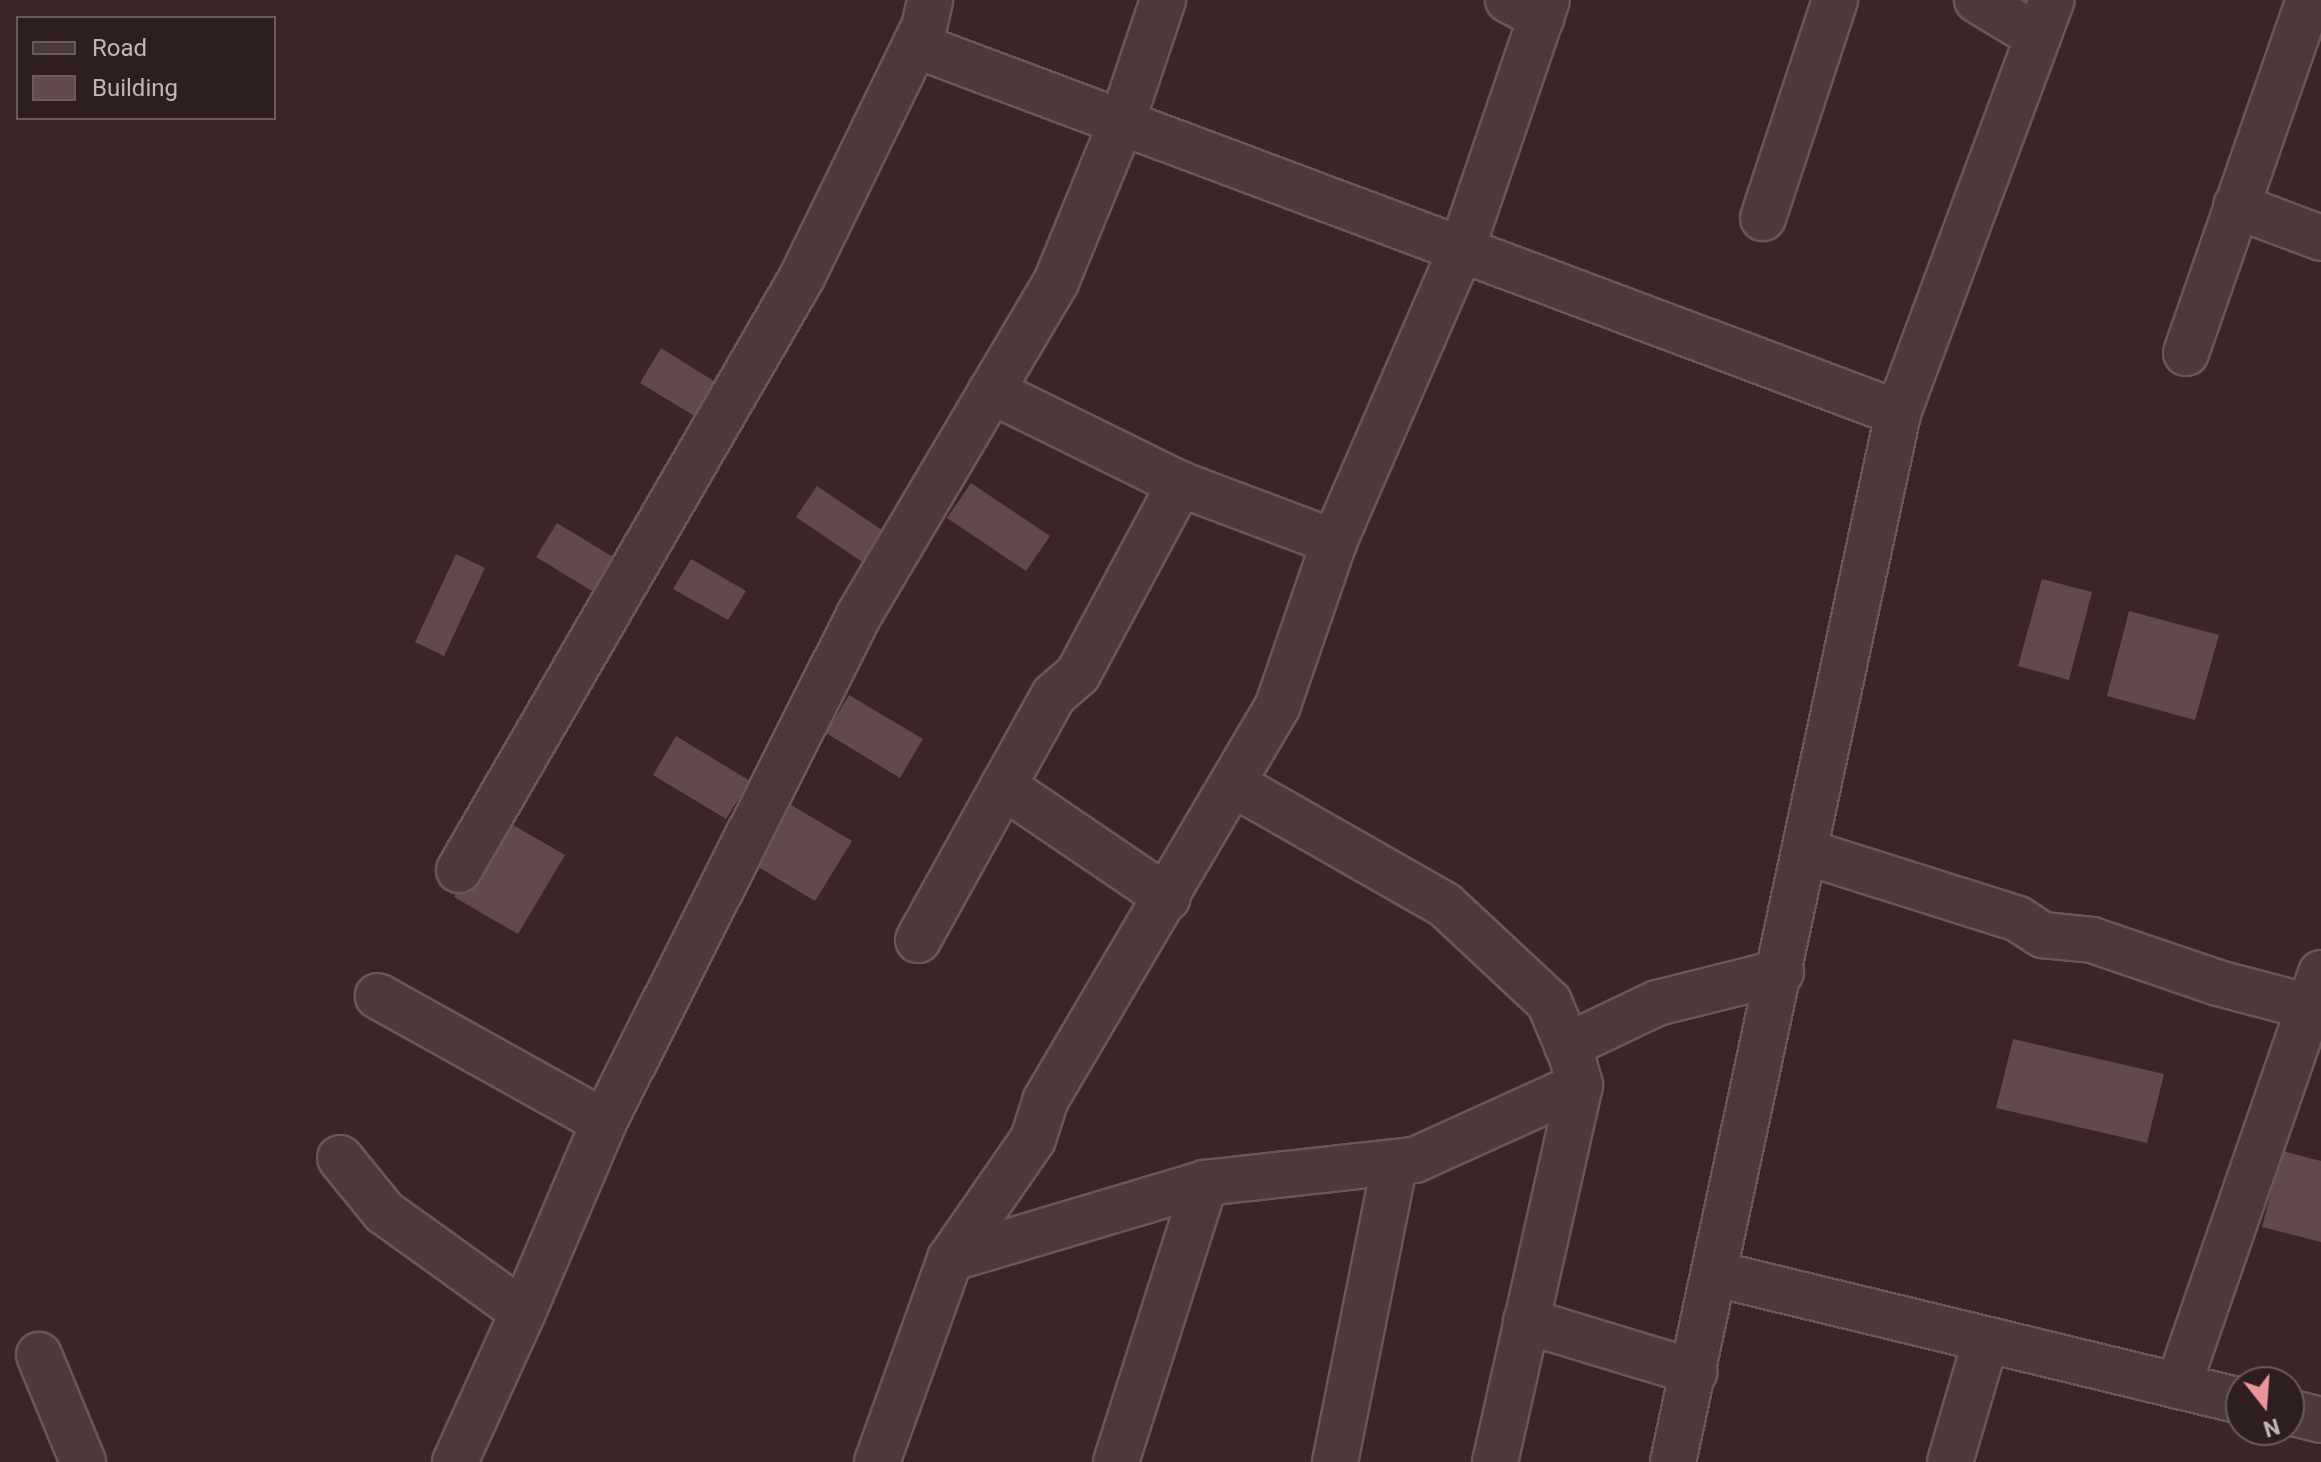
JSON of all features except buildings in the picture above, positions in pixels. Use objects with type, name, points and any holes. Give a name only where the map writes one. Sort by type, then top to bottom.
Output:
[{"type":"street","points":[[459,870],[802,277],[915,45],[930,0]]},
{"type":"street","points":[[455,1462],[604,1122],[859,615],[1056,282],[1123,119],[1163,0]]},
{"type":"street","points":[[1763,218],[1835,0]]},
{"type":"street","points":[[1673,1462],[1781,972],[1898,413],[2045,19],[1977,0]]},
{"type":"street","points":[[2186,353],[2309,0]]},
{"type":"street","points":[[877,1462],[950,1259],[1033,1139],[1045,1101],[1168,898],[1278,705],[1334,542],[1462,248],[1532,6]]},
{"type":"street","points":[[915,45],[1123,119],[1898,413]]},
{"type":"street","points":[[2236,206],[2321,238]]},
{"type":"street","points":[[991,391],[1180,484],[1334,542]]},
{"type":"street","points":[[918,940],[1054,695],[1078,674],[1180,484]]},
{"type":"street","points":[[1233,784],[1445,905],[1549,1002],[1574,1065],[1526,1321],[1495,1462]]},
{"type":"street","points":[[1003,786],[1168,898]]},
{"type":"street","points":[[1806,852],[2018,919],[2043,935],[2092,940],[2317,998],[2178,1386]]},
{"type":"street","points":[[950,1259],[1205,1183],[1415,1160],[1574,1065],[1657,1003],[1781,972]]},
{"type":"street","points":[[378,996],[604,1122]]},
{"type":"street","points":[[340,1158],[384,1212],[523,1312]]},
{"type":"street","points":[[1335,1462],[1395,1163]]},
{"type":"street","points":[[1116,1462],[1205,1183]]},
{"type":"street","points":[[1716,1274],[2225,1397]]},
{"type":"street","points":[[1526,1321],[1694,1372]]},
{"type":"street","points":[[1950,1462],[1986,1340]]},
{"type":"street","points":[[39,1355],[83,1462]]}]
